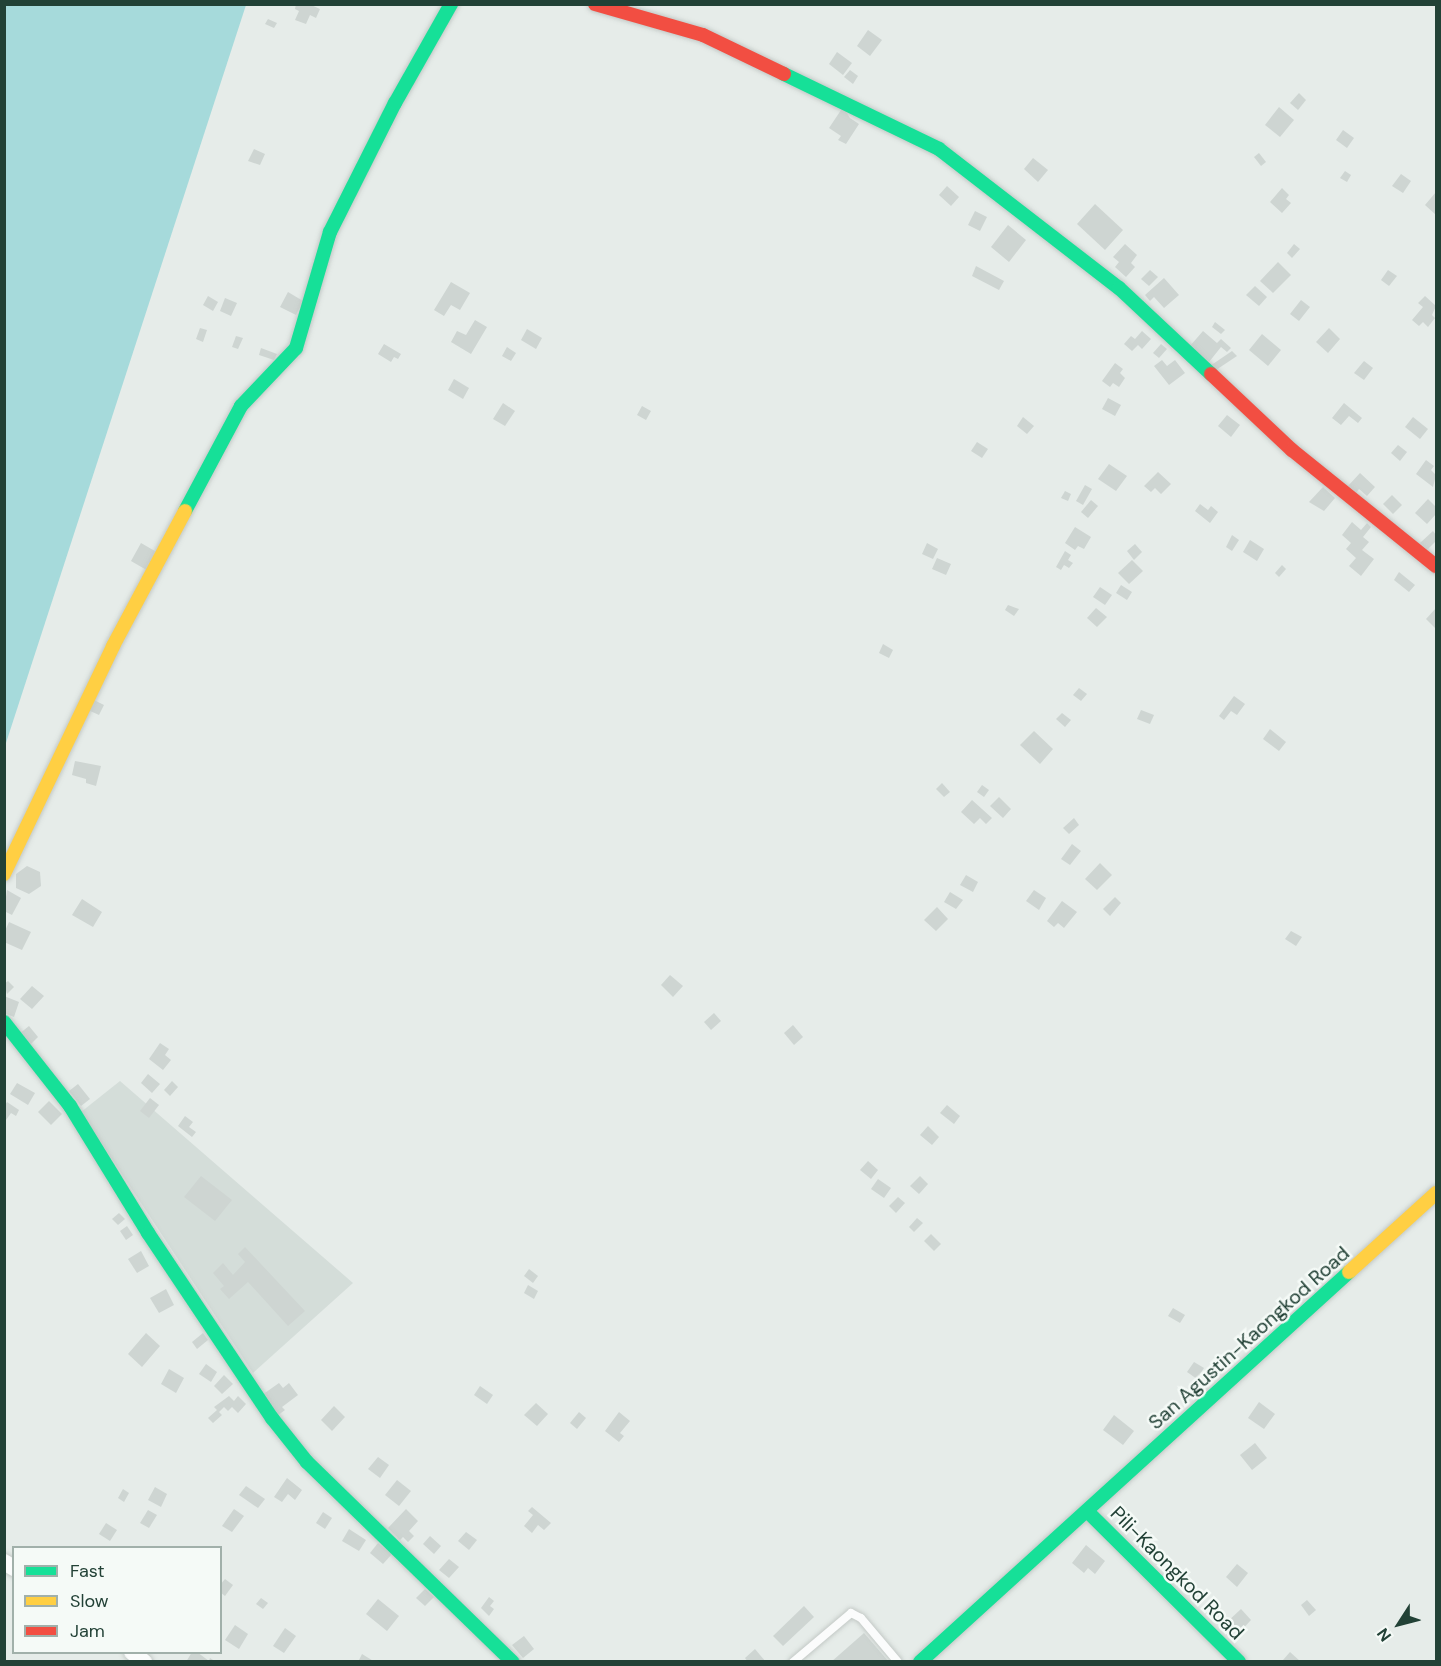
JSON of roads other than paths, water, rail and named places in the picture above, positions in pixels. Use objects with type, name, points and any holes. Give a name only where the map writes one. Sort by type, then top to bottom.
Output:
[{"type":"street","points":[[4,874],[113,646],[240,406],[296,348],[330,232],[395,103],[451,4]]},
{"type":"street","points":[[595,4],[704,35],[939,149],[1119,288],[1292,450],[1437,566]]},
{"type":"street","points":[[4,1022],[70,1106],[148,1233],[279,1427],[307,1461],[513,1662]]},
{"type":"street","name":"San Agustin-Kaongkod Road","points":[[920,1662],[1437,1193]]},
{"type":"street","name":"Pili-Kaongkod Road","points":[[1088,1512],[1239,1662]]},
{"type":"lane","points":[[793,1662],[851,1613],[861,1618],[898,1662]]},
{"type":"water","points":[[4,5],[246,5],[5,746]]}]
